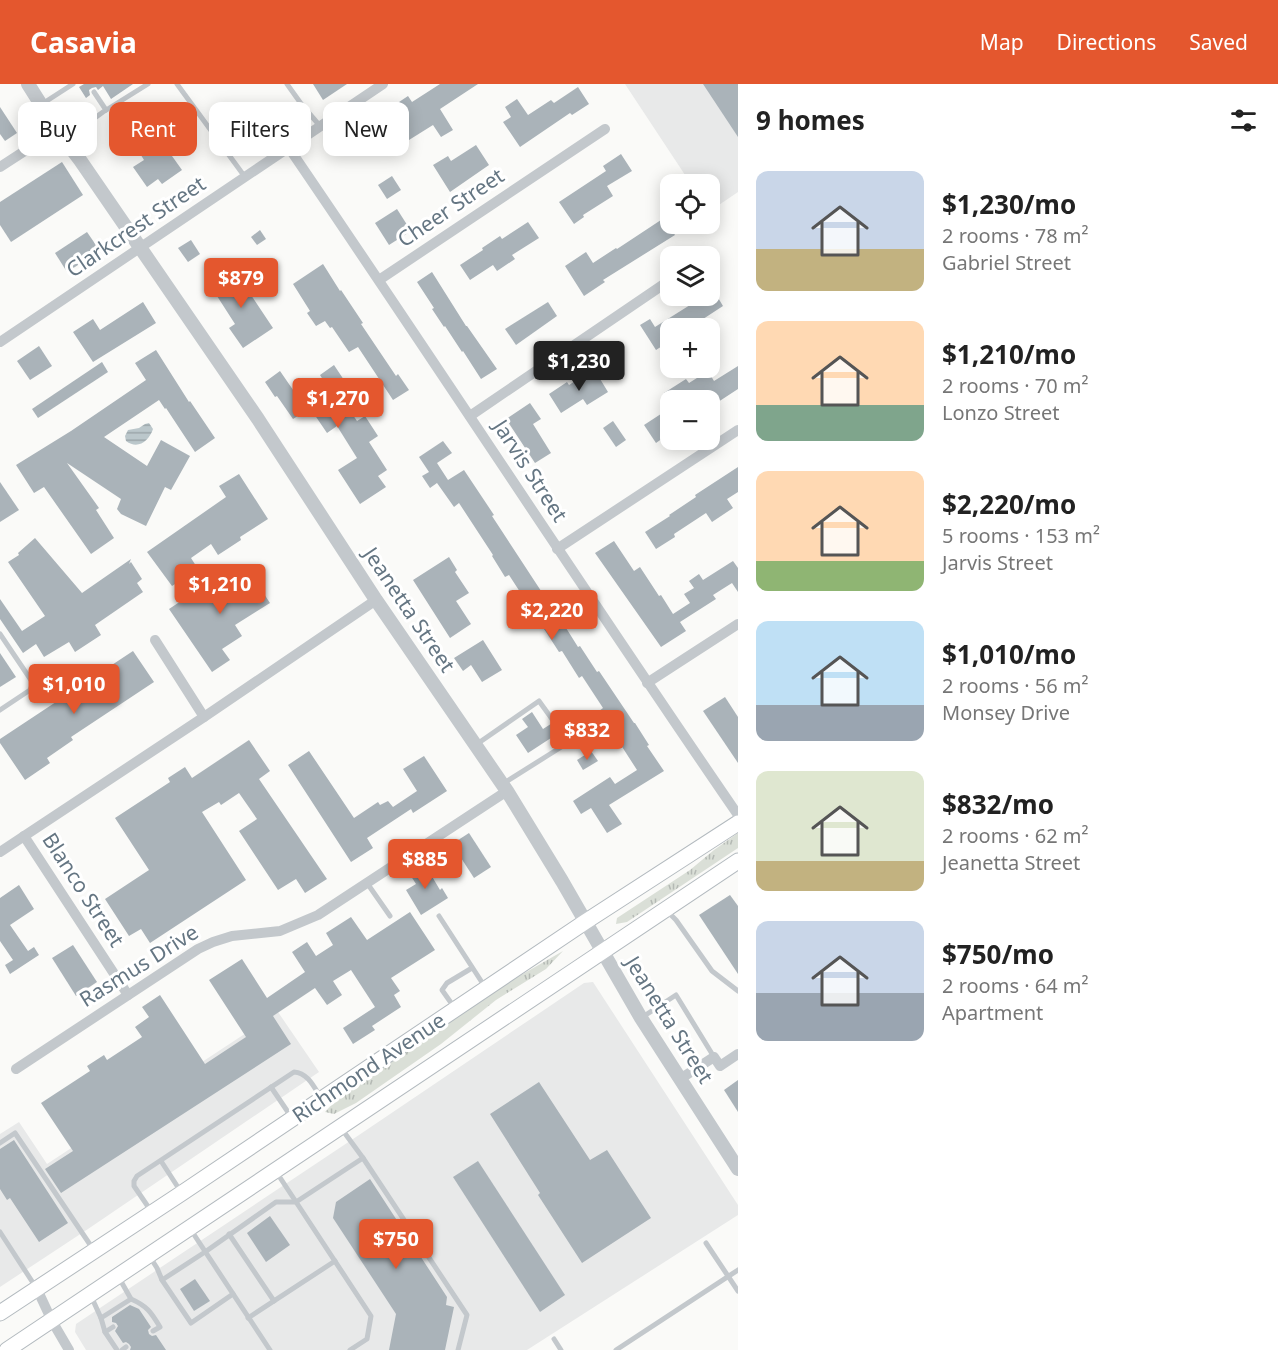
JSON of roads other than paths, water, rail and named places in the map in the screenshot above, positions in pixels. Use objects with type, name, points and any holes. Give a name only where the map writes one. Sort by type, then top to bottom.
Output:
[{"type":"main road","name":"Richmond Avenue","points":[[0,1313],[322,1100],[585,922],[738,823]]},
{"type":"main road","name":"Richmond Avenue","points":[[7,1350],[665,909],[737,865]]},
{"type":"street","name":"Jeanetta Street","points":[[28,84],[39,102]]},
{"type":"street","name":"Clarkcrest Street","points":[[311,132],[383,84]]},
{"type":"street","name":"Cheer Street","points":[[379,280],[605,129]]},
{"type":"street","points":[[0,167],[21,156]]},
{"type":"street","name":"Jeanetta Street","points":[[77,156],[258,419],[376,600],[505,788],[641,1018],[738,1169]]},
{"type":"street","name":"Clarkcrest Street","points":[[0,342],[277,156]]},
{"type":"street","name":"Jarvis Street","points":[[294,156],[738,815]]},
{"type":"street","points":[[470,416],[660,287]]},
{"type":"street","points":[[557,549],[738,430]]},
{"type":"street","points":[[0,852],[376,600]]},
{"type":"street","points":[[647,683],[738,624]]},
{"type":"street","points":[[155,640],[204,717]]},
{"type":"street","name":"Rasmus Drive","points":[[16,1069],[198,949],[232,936],[280,930],[318,915],[505,788]]},
{"type":"street","name":"Blanco Street","points":[[24,836],[128,995]]},
{"type":"street","points":[[680,1079],[714,1057],[720,1066],[738,1054]]},
{"type":"street","points":[[37,1289],[69,1350]]},
{"type":"lane","points":[[46,102],[73,84]]},
{"type":"lane","points":[[97,115],[148,84]]},
{"type":"lane","points":[[177,84],[245,177]]},
{"type":"lane","points":[[287,84],[320,126]]},
{"type":"lane","points":[[94,92],[106,110]]},
{"type":"lane","points":[[0,634],[33,683],[30,690],[0,711]]},
{"type":"lane","points":[[475,745],[539,701],[552,719]]},
{"type":"lane","points":[[505,788],[566,744]]},
{"type":"lane","points":[[367,883],[390,916]]},
{"type":"lane","points":[[665,909],[676,920],[711,971],[738,992]]},
{"type":"lane","points":[[439,916],[486,989]]},
{"type":"lane","points":[[456,1010],[442,990],[447,983],[472,968]]},
{"type":"lane","points":[[641,1018],[676,995],[714,1057]]},
{"type":"lane","points":[[152,1213],[134,1186],[137,1176],[294,1072],[300,1072],[306,1076],[322,1100]]},
{"type":"lane","points":[[271,1087],[292,1119]]},
{"type":"lane","points":[[340,1127],[467,1315],[458,1350]]},
{"type":"lane","points":[[0,1143],[15,1133],[94,1251]]},
{"type":"lane","points":[[162,1280],[276,1202],[296,1202],[363,1158]]},
{"type":"lane","points":[[161,1161],[182,1193]]},
{"type":"lane","points":[[275,1171],[371,1316],[367,1339],[350,1350]]},
{"type":"lane","points":[[190,1228],[270,1350]]},
{"type":"lane","points":[[0,1232],[37,1289]]},
{"type":"lane","points":[[229,1234],[274,1301]]},
{"type":"lane","points":[[706,1243],[738,1291]]},
{"type":"lane","points":[[149,1256],[190,1323],[232,1294]]},
{"type":"lane","points":[[249,1318],[335,1261]]},
{"type":"lane","points":[[616,1350],[738,1270]]},
{"type":"lane","points":[[118,1276],[131,1299],[153,1316],[160,1327],[153,1331]]},
{"type":"lane","points":[[90,1295],[105,1332],[117,1350]]},
{"type":"lane","points":[[101,1318],[131,1299]]},
{"type":"lane","points":[[147,1320],[153,1316]]},
{"type":"lane","points":[[105,1332],[113,1328]]},
{"type":"lane","points":[[112,1341],[120,1337]]},
{"type":"lane","points":[[554,1339],[561,1350]]}]
